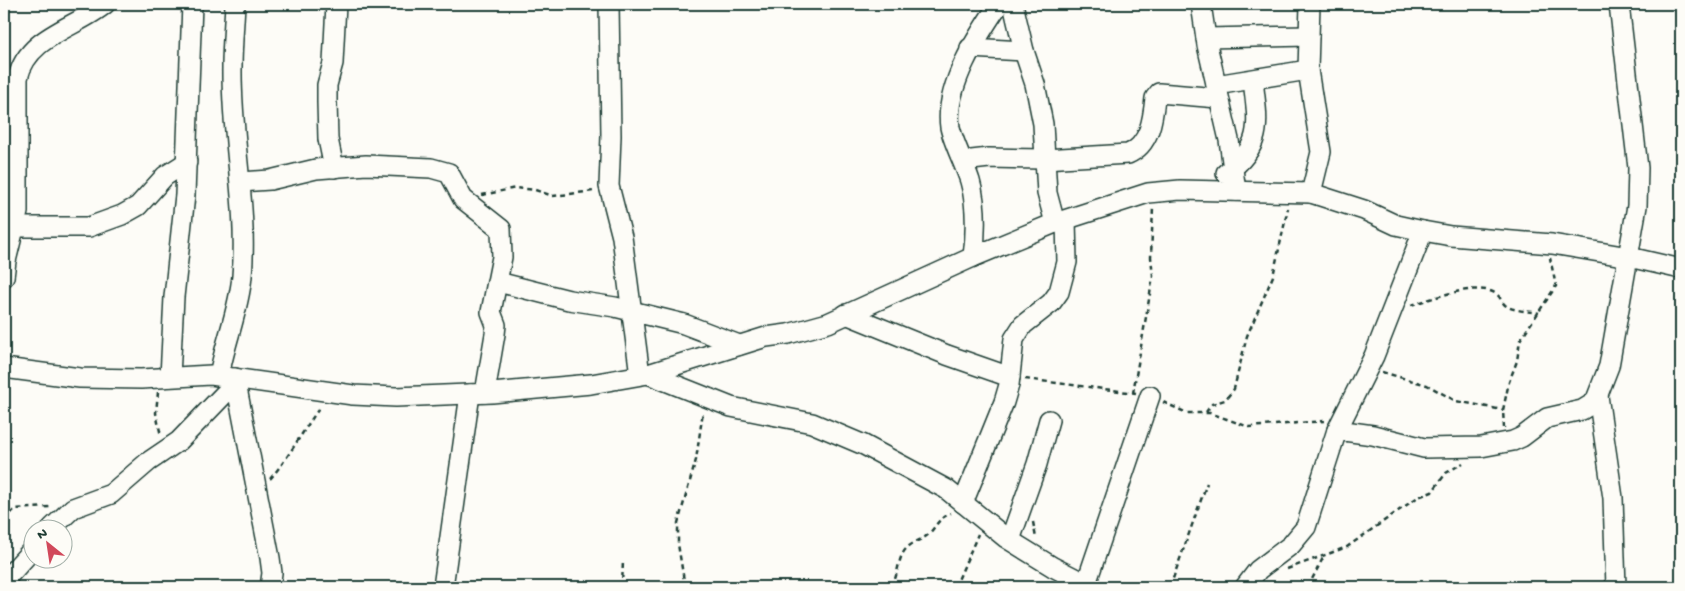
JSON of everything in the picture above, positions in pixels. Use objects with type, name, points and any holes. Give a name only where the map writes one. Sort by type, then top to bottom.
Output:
[{"type":"street","points":[[4,277],[19,201],[18,78],[22,62],[37,46],[105,4]]},
{"type":"street","points":[[167,377],[187,162],[192,4]]},
{"type":"street","points":[[235,4],[232,68],[241,182],[242,276],[230,379],[272,573],[270,587]]},
{"type":"street","points":[[334,168],[328,139],[327,85],[334,63],[336,4]]},
{"type":"street","points":[[609,4],[610,189],[622,237],[630,311],[644,374]]},
{"type":"street","points":[[973,257],[975,226],[973,194],[952,133],[950,116],[958,82],[970,48],[999,4]]},
{"type":"street","points":[[963,502],[1004,402],[1010,378],[1014,339],[1023,325],[1051,303],[1059,292],[1067,262],[1061,222],[1047,193],[1043,124],[1035,84],[1024,51],[1013,4]]},
{"type":"street","points":[[1201,4],[1211,63],[1229,140],[1236,191]]},
{"type":"street","points":[[1310,4],[1308,70],[1321,152],[1311,193]]},
{"type":"street","points":[[1339,426],[1424,448],[1481,447],[1522,437],[1547,418],[1589,406],[1598,396],[1609,366],[1637,206],[1638,168],[1619,4]]},
{"type":"street","points":[[1206,38],[1309,36]]},
{"type":"street","points":[[1211,63],[1225,37]]},
{"type":"street","points":[[970,48],[1024,51]]},
{"type":"street","points":[[963,162],[1011,157],[1044,160],[1102,156],[1135,151],[1147,137],[1156,98],[1162,92],[1183,96],[1217,92],[1253,81],[1308,70]]},
{"type":"street","points":[[1203,190],[1233,169],[1244,158],[1256,141],[1258,122],[1253,81]]},
{"type":"street","points":[[15,227],[89,227],[122,215],[138,206],[165,176],[187,162]]},
{"type":"street","points":[[241,182],[270,180],[316,169],[407,166],[442,170],[452,176],[464,199],[501,229],[502,257],[491,312],[496,325],[477,393],[443,587]]},
{"type":"street","points":[[4,363],[80,378],[167,377],[230,379],[353,395],[396,397],[591,384],[644,374],[766,337],[788,334],[828,323],[973,257],[1061,222],[1154,193],[1203,190],[1311,193],[1364,210],[1396,225],[1423,231],[1451,236],[1546,244],[1629,257],[1681,270]]},
{"type":"street","points":[[975,226],[998,247]]},
{"type":"street","points":[[1245,587],[1258,570],[1291,545],[1306,527],[1339,426],[1370,365],[1393,311],[1423,231]]},
{"type":"street","points":[[498,282],[569,300],[630,311],[684,324],[739,345]]},
{"type":"street","points":[[846,314],[1010,378]]},
{"type":"street","points":[[644,374],[731,407],[812,423],[891,458],[946,489],[1010,540],[1089,586],[1141,394]]},
{"type":"street","points":[[62,518],[73,508],[111,494],[197,424],[230,379]]},
{"type":"street","points":[[1598,396],[1614,498],[1616,587]]},
{"type":"street","points":[[1010,540],[1049,420]]},
{"type":"street","points":[[4,581],[22,561]]},
{"type":"path","points":[[464,199],[516,188],[535,190],[553,196],[610,189]]},
{"type":"path","points":[[1206,412],[1212,404],[1227,398],[1236,384],[1247,336],[1273,276],[1292,191]]},
{"type":"path","points":[[1141,394],[1153,276],[1151,257],[1154,193]]},
{"type":"path","points":[[1506,442],[1503,410],[1520,340],[1556,286],[1546,244]]},
{"type":"path","points":[[1393,311],[1453,293],[1484,290],[1495,293],[1506,306],[1539,313]]},
{"type":"path","points":[[1370,365],[1388,374],[1427,384],[1456,401],[1503,410]]},
{"type":"path","points":[[156,456],[161,439],[156,402],[167,377]]},
{"type":"path","points":[[1010,378],[1141,394],[1187,413],[1206,412],[1249,427],[1310,421],[1339,426]]},
{"type":"path","points":[[256,495],[294,449],[301,433],[329,392]]},
{"type":"path","points":[[685,587],[678,544],[678,523],[696,460],[705,397]]},
{"type":"path","points":[[1283,571],[1347,547],[1414,499],[1432,492],[1446,473],[1465,462],[1481,447]]},
{"type":"path","points":[[1170,587],[1207,483]]},
{"type":"path","points":[[891,587],[896,578],[900,560],[908,546],[925,536],[938,519],[956,509],[963,502]]},
{"type":"path","points":[[4,520],[15,509],[54,507]]},
{"type":"path","points":[[955,587],[972,551],[983,519]]},
{"type":"path","points":[[1308,587],[1324,556]]},
{"type":"path","points":[[622,560],[622,587]]}]
